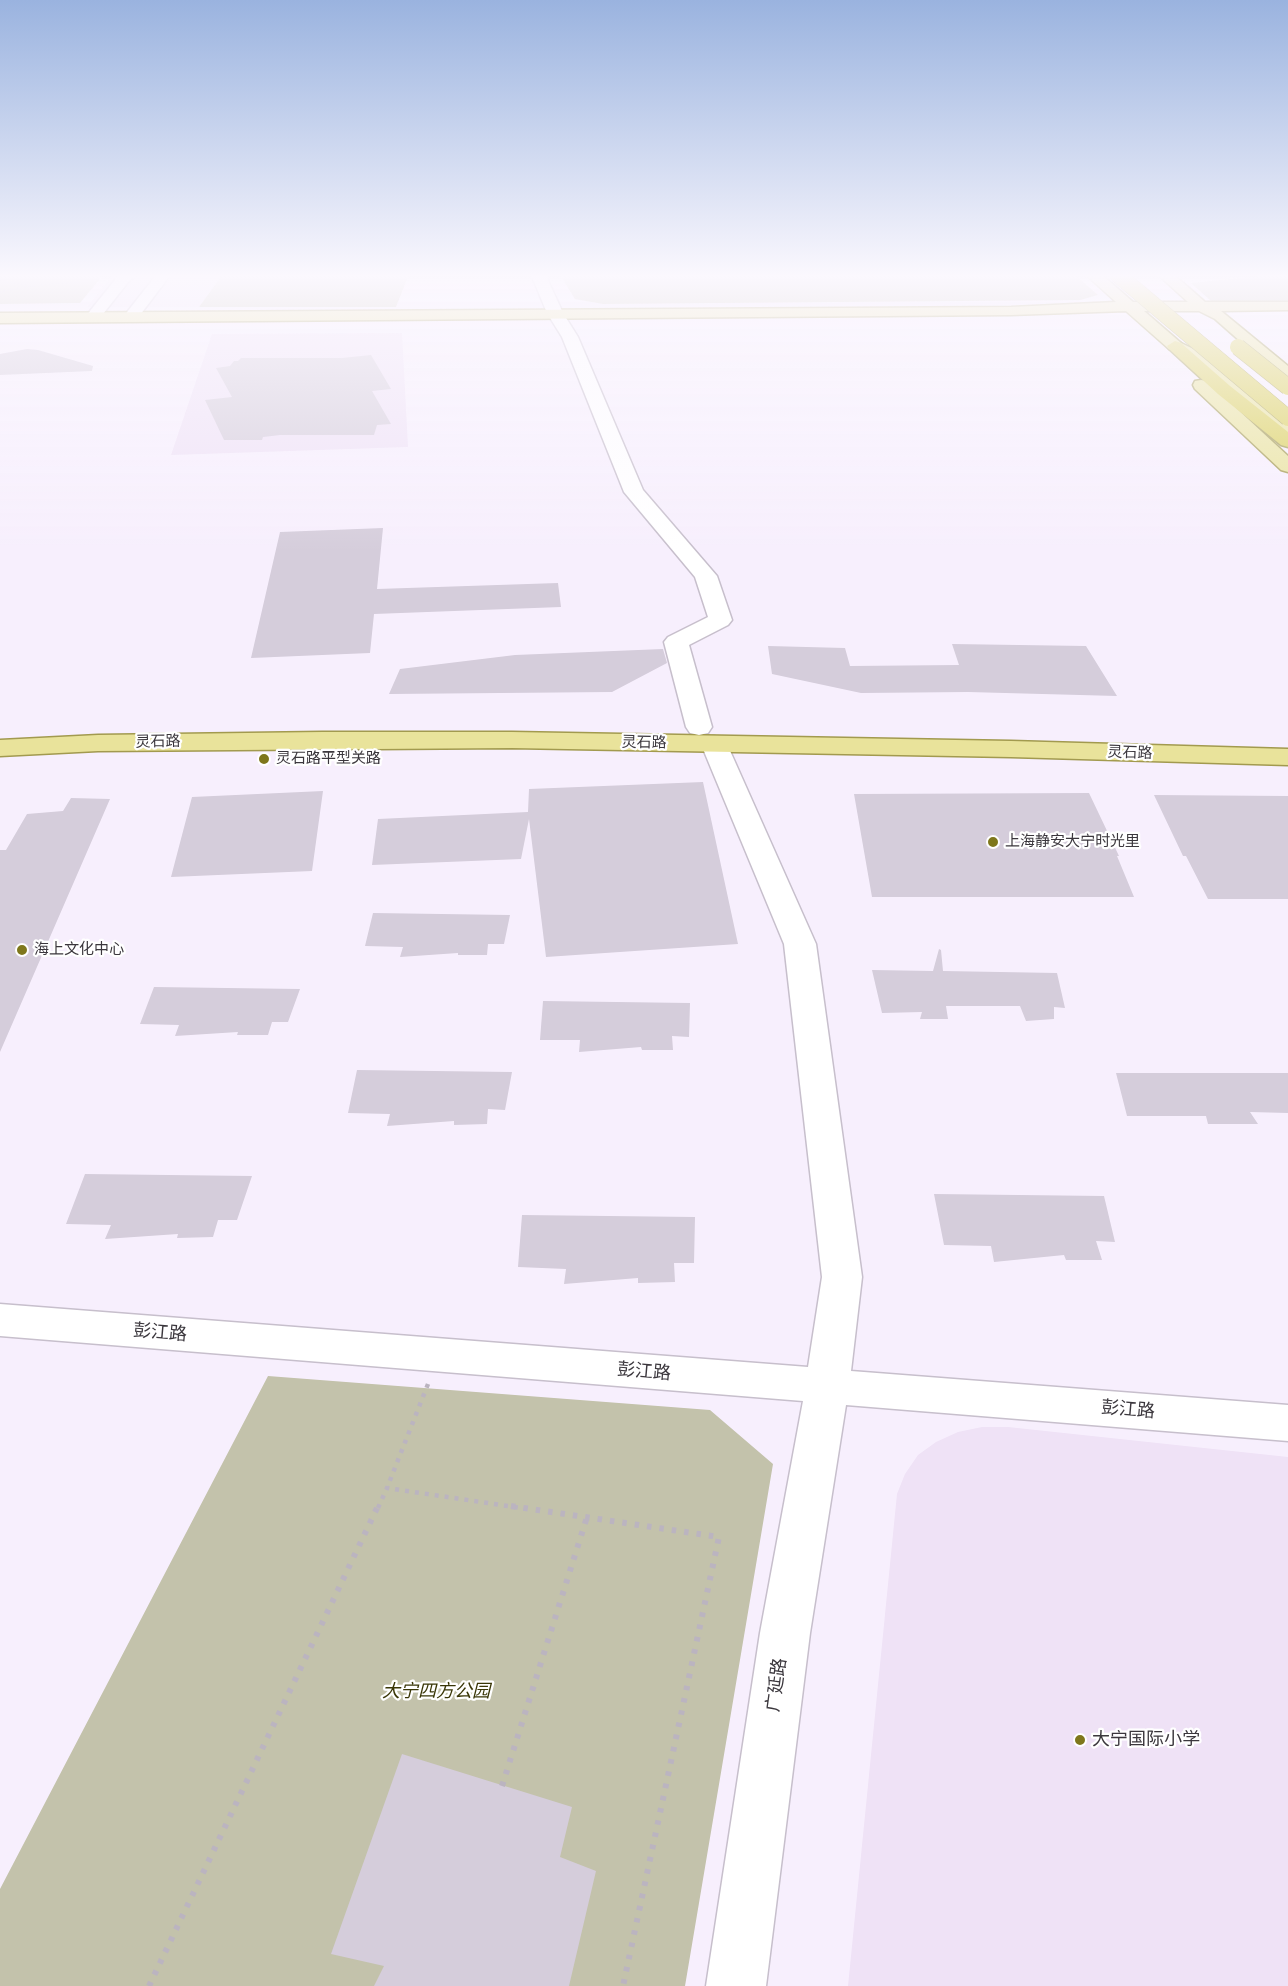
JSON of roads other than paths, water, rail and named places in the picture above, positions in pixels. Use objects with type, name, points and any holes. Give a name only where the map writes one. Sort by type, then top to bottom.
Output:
[{"type":"highway","points":[[1198,367],[1288,441]]},
{"type":"highway","points":[[1227,367],[1288,418]]},
{"type":"highway","points":[[1263,367],[1288,387]]},
{"type":"main road","points":[[1182,367],[1288,466]]},
{"type":"main road","points":[[1210,367],[1288,430]]},
{"type":"main road","name":"灵石路","points":[[0,731],[306,723],[707,735],[1011,749],[1288,757]]},
{"type":"main road","name":"灵石路","points":[[0,748],[98,743],[707,735],[1288,739]]},
{"type":"street","name":"广延路","points":[[582,367],[634,492],[706,576],[720,620],[676,642],[707,735],[800,944],[842,1277],[827,1386],[785,1633],[736,1986]]},
{"type":"street","name":"彭江路","points":[[0,1320],[1288,1423]]},
{"type":"place","name":"灵石路平型关路","points":[[264,759]]},
{"type":"place","name":"上海静安大宁时光里","points":[[993,842]]},
{"type":"place","name":"海上文化中心","points":[[22,950]]},
{"type":"place","name":"大宁国际小学","points":[[1080,1740]]},
{"type":"park label","name":"大宁四方公园","points":[[436,1692]]}]
